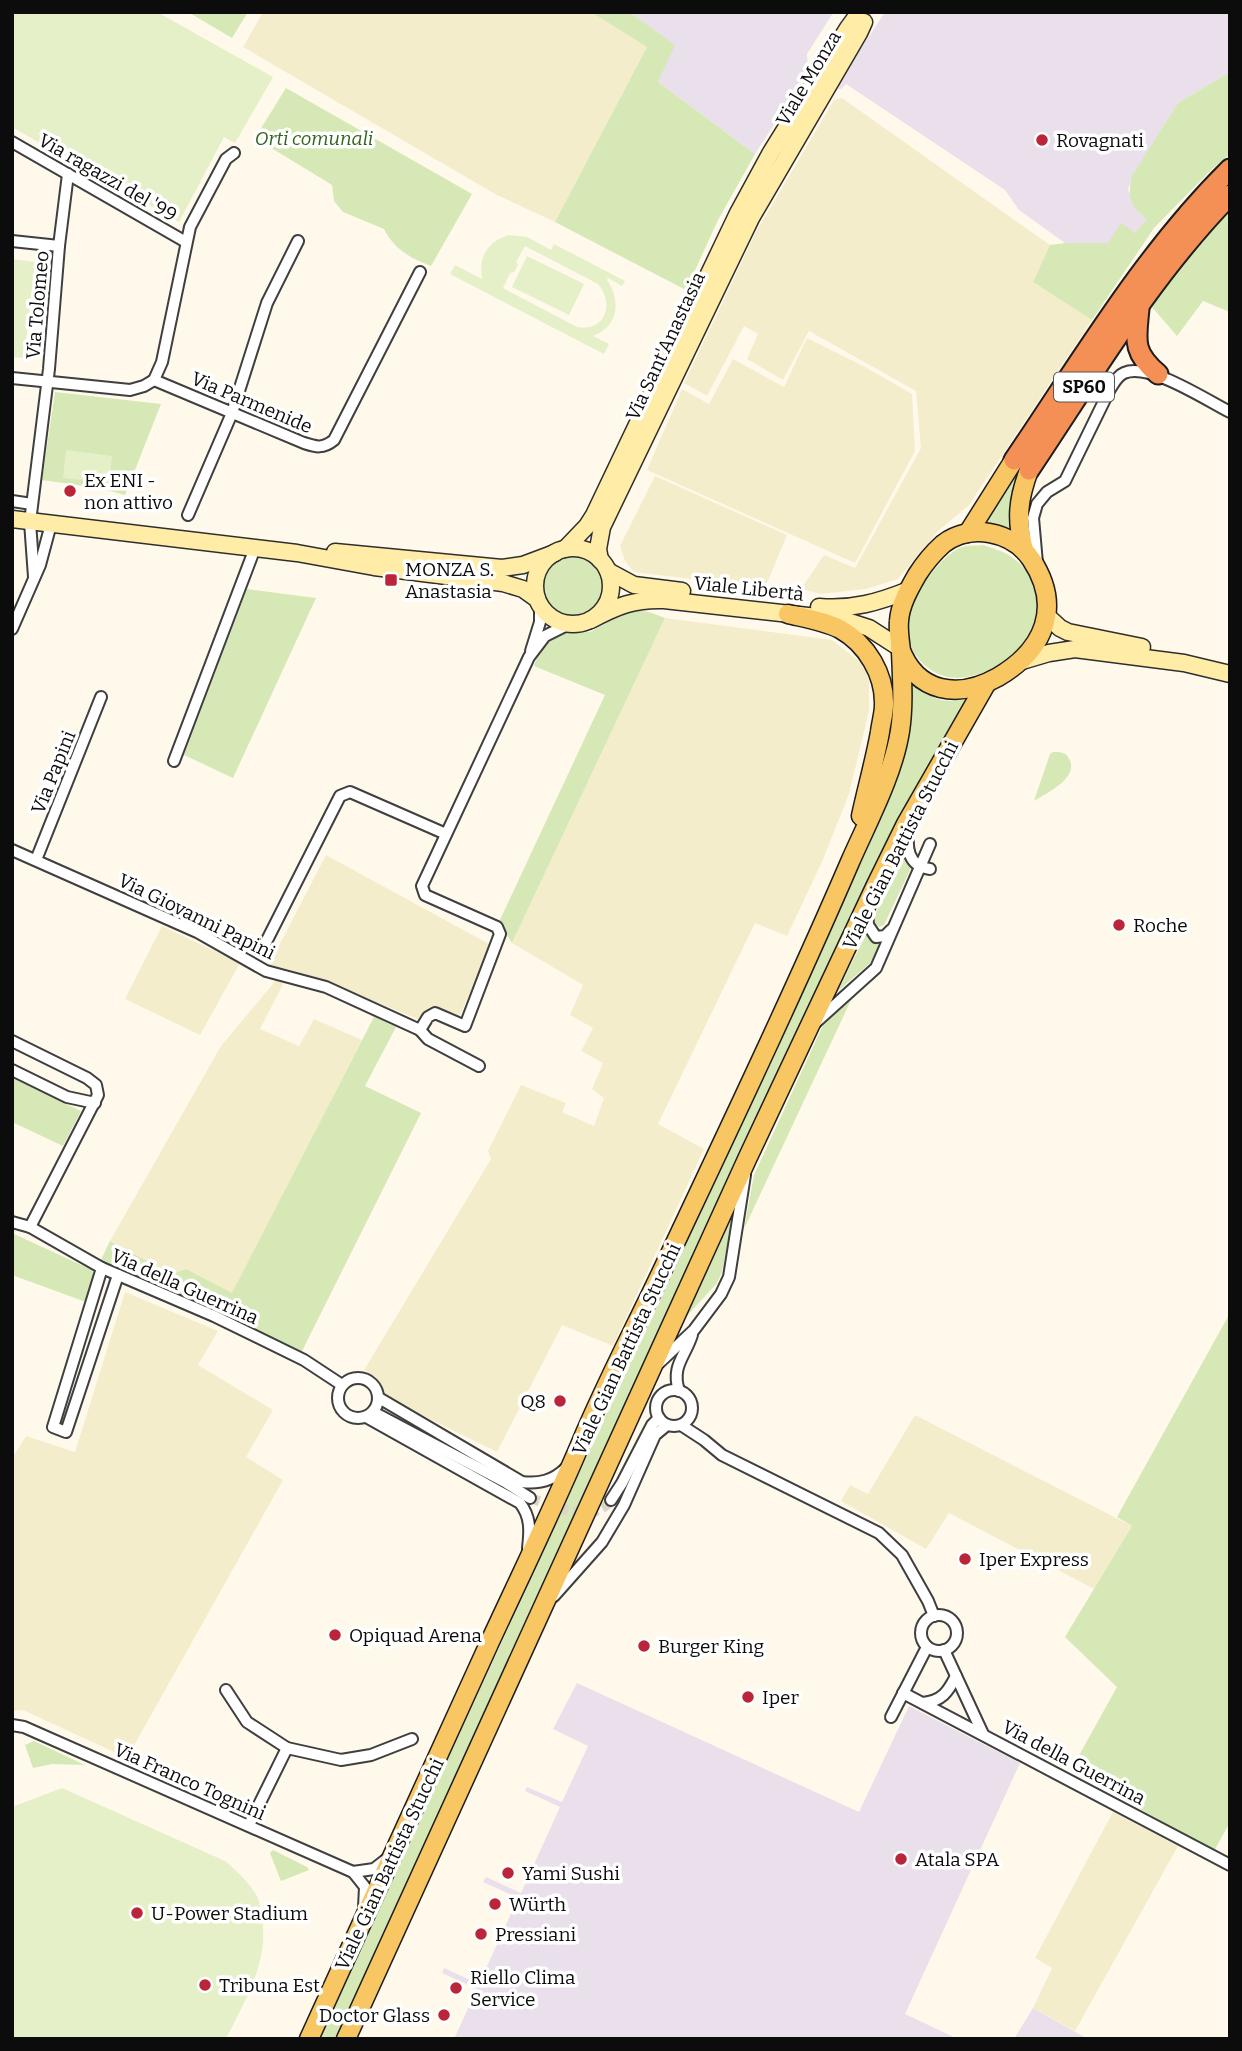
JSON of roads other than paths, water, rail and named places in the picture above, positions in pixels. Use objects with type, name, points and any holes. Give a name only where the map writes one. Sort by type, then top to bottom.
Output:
[{"type":"highway","name":"Viale Gian Battista Stucchi","points":[[1022,465],[1155,252],[1200,199],[1230,169]]},
{"type":"highway","name":"Viale Gian Battista Stucchi","points":[[1022,465],[1172,260],[1230,195]]},
{"type":"highway","points":[[1140,304],[1136,340],[1143,362],[1158,374]]},
{"type":"main road","name":"Viale Monza","points":[[778,155],[849,51],[862,16]]},
{"type":"main road","name":"Via Sant'Anastasia","points":[[560,551],[587,526],[594,515],[738,213],[778,155]]},
{"type":"main road","name":"Via Sant'Anastasia","points":[[604,566],[598,543],[602,527],[751,218],[778,155]]},
{"type":"main road","name":"Viale Gian Battista Stucchi","points":[[968,533],[1022,465]]},
{"type":"main road","name":"Viale Gian Battista Stucchi","points":[[1022,465],[1018,515],[1024,551]]},
{"type":"main road","points":[[12,519],[297,553],[374,567],[511,584],[527,591],[552,618],[569,624],[591,620],[603,610],[611,585],[604,566],[584,550],[560,551],[523,565],[502,568],[349,552],[297,553]]},
{"type":"main road","name":"Viale Gian Battista Stucchi","points":[[309,2039],[753,1077],[889,771],[897,748],[903,703],[898,625],[909,590],[922,568],[944,543],[968,533],[988,532],[998,535],[1015,543],[1030,557],[1043,585],[1047,617],[1039,639],[1022,661],[986,684],[949,690],[928,684],[911,669],[901,648]]},
{"type":"main road","points":[[538,602],[535,585],[537,573],[545,561],[560,551]]},
{"type":"main road","name":"Viale Libertà","points":[[604,566],[618,578],[639,586],[828,608],[864,605],[909,590]]},
{"type":"main road","name":"Viale Libertà","points":[[591,620],[624,603],[654,600],[825,617],[857,623],[901,648]]},
{"type":"main road","points":[[788,614],[829,625],[850,636],[870,657],[881,686],[884,705],[877,746],[850,863]]},
{"type":"main road","points":[[1047,617],[1060,628],[1080,636],[1230,664]]},
{"type":"main road","points":[[1022,661],[1062,650],[1084,650],[1174,662],[1230,674]]},
{"type":"main road","name":"Viale Gian Battista Stucchi","points":[[346,2039],[748,1157],[867,905],[912,814],[986,684]]},
{"type":"street","name":"Via ragazzi del '99","points":[[12,142],[186,242]]},
{"type":"street","name":"Via ragazzi del '99","points":[[154,380],[162,362],[186,242],[196,215],[226,159],[233,153]]},
{"type":"street","name":"Via Tolomeo","points":[[34,577],[30,522],[68,174]]},
{"type":"street","points":[[12,241],[59,246]]},
{"type":"street","points":[[188,515],[232,413],[267,303],[298,241]]},
{"type":"street","name":"Via Parmenide","points":[[154,380],[304,443],[318,448],[328,445],[334,440],[420,272]]},
{"type":"street","points":[[1038,572],[1033,518],[1037,504],[1047,492],[1065,481],[1118,377],[1127,372],[1158,374],[1230,412]]},
{"type":"street","points":[[12,378],[130,390],[154,380]]},
{"type":"street","points":[[12,501],[32,504]]},
{"type":"street","points":[[12,628],[44,554],[51,524]]},
{"type":"street","points":[[174,761],[255,548]]},
{"type":"street","points":[[420,1030],[428,1017],[435,1013],[465,1026],[500,934],[497,927],[425,895],[422,886],[529,657],[539,626],[538,602]]},
{"type":"street","points":[[529,657],[545,636],[569,624]]},
{"type":"street","name":"Via Papini","points":[[36,860],[102,697]]},
{"type":"street","points":[[262,950],[340,796],[350,792],[365,797],[446,834]]},
{"type":"street","points":[[912,814],[907,840],[908,852],[913,861],[925,867]]},
{"type":"street","points":[[809,1028],[876,968],[906,901],[925,867],[930,844]]},
{"type":"street","name":"Via Giovanni Papini","points":[[12,850],[197,932],[266,971],[326,987],[420,1030],[428,1039],[479,1066]]},
{"type":"street","points":[[906,901],[919,892]]},
{"type":"street","points":[[867,905],[866,917],[876,937],[885,936],[894,928]]},
{"type":"street","points":[[12,1041],[87,1078],[96,1085],[98,1094],[30,1227]]},
{"type":"street","points":[[12,1070],[67,1097],[95,1102]]},
{"type":"street","points":[[649,1373],[694,1330],[721,1294],[729,1277],[748,1157]]},
{"type":"street","name":"Via della Guerrina","points":[[12,1222],[30,1227],[102,1268],[214,1316],[304,1360],[342,1385]]},
{"type":"street","points":[[102,1268],[53,1427],[66,1432],[118,1275]]},
{"type":"street","points":[[679,1391],[675,1378],[694,1330]]},
{"type":"street","points":[[369,1415],[378,1404],[379,1398],[374,1385],[362,1378],[355,1378],[342,1385],[338,1398],[343,1412],[354,1418],[369,1415],[505,1482],[530,1498]]},
{"type":"street","points":[[663,1422],[656,1406],[661,1395],[667,1391],[685,1393],[691,1402],[692,1412],[704,1440]]},
{"type":"street","points":[[379,1398],[522,1482],[536,1484],[549,1480],[560,1474],[575,1459]]},
{"type":"street","points":[[681,1425],[688,1420],[692,1412]]},
{"type":"street","points":[[369,1415],[520,1503],[526,1511],[530,1532],[527,1563]]},
{"type":"street","points":[[542,1609],[602,1542],[624,1505],[663,1422]]},
{"type":"street","points":[[611,1500],[652,1425],[663,1422],[681,1425],[722,1455],[879,1532],[902,1555],[929,1601],[934,1616]]},
{"type":"street","points":[[934,1616],[947,1618],[956,1629],[956,1639],[944,1650],[932,1650],[921,1638],[925,1621],[934,1616]]},
{"type":"street","points":[[891,1717],[927,1647]]},
{"type":"street","name":"Via della Guerrina","points":[[944,1650],[983,1734],[1230,1865]]},
{"type":"street","points":[[923,1703],[934,1702],[943,1697],[956,1676]]},
{"type":"street","points":[[226,1690],[247,1722],[287,1748],[341,1760],[371,1755],[412,1739]]},
{"type":"street","points":[[903,1693],[983,1734]]},
{"type":"street","name":"Via Franco Tognini","points":[[12,1726],[24,1727],[353,1872]]},
{"type":"street","points":[[249,1825],[287,1748]]},
{"type":"street","points":[[353,1872],[374,1869],[394,1853]]},
{"type":"street","points":[[353,1872],[365,1887],[365,1916]]},
{"type":"tunnel","points":[[530,1498],[584,1512],[604,1507],[611,1500]]},
{"type":"place","name":"Rovagnati","points":[[1042,140]]},
{"type":"place","name":"Ex ENI - non attivo","points":[[70,491]]},
{"type":"place","name":"MONZA S. Anastasia","points":[[391,580]]},
{"type":"place","name":"Roche","points":[[1119,925]]},
{"type":"place","name":"Q8","points":[[560,1401]]},
{"type":"place","name":"Iper Express","points":[[965,1559]]},
{"type":"place","name":"Opiquad Arena","points":[[335,1635]]},
{"type":"place","name":"Burger King","points":[[644,1646]]},
{"type":"place","name":"Iper","points":[[748,1697]]},
{"type":"place","name":"Atala SPA","points":[[901,1859]]},
{"type":"place","name":"Yami Sushi","points":[[508,1873]]},
{"type":"place","name":"Würth","points":[[495,1904]]},
{"type":"place","name":"U-Power Stadium","points":[[137,1913]]},
{"type":"place","name":"Pressiani","points":[[481,1934]]},
{"type":"place","name":"Tribuna Est","points":[[205,1985]]},
{"type":"place","name":"Riello Clima Service","points":[[456,1988]]},
{"type":"place","name":"Doctor Glass","points":[[444,2015]]},
{"type":"park label","name":"Orti comunali","points":[[314,138]]}]
